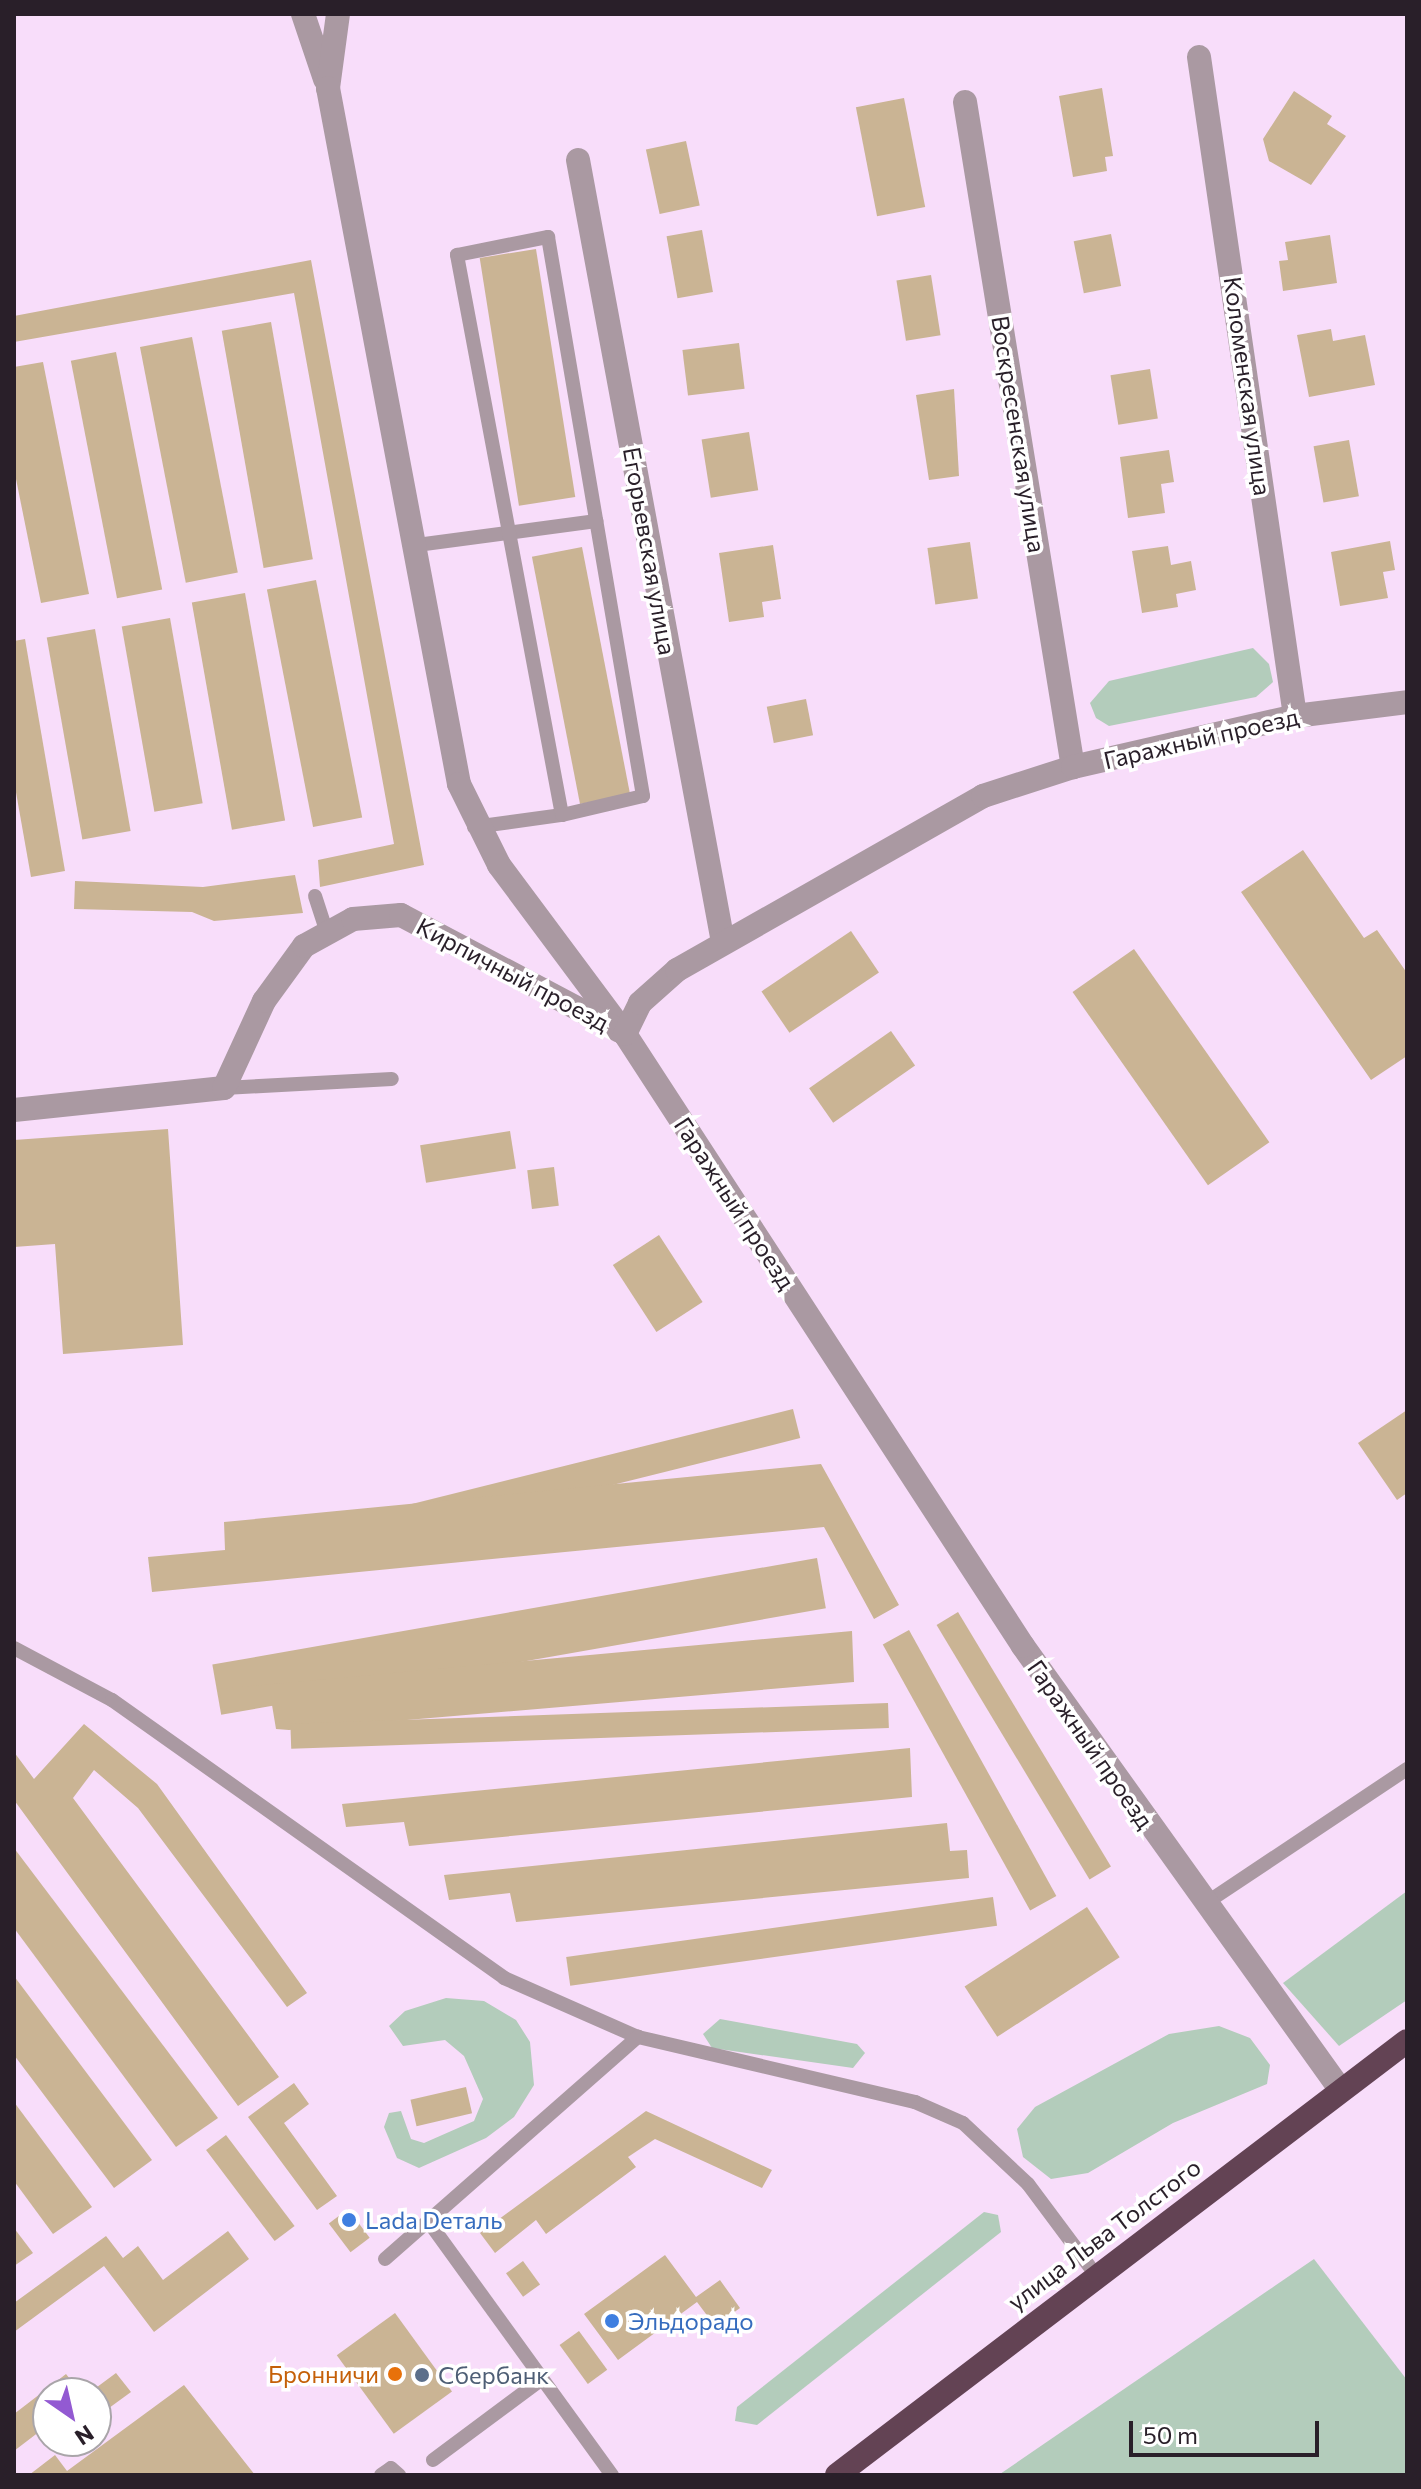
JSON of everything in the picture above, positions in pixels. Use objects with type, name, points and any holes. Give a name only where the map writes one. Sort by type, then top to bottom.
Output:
[{"type":"highway","name":"улица Льва Толстого","points":[[837,2475],[1095,2274],[1407,2041]]},
{"type":"street","points":[[303,14],[328,88],[417,545],[459,784],[474,827],[625,1034]]},
{"type":"street","points":[[328,88],[338,14]]},
{"type":"street","name":"Коломенская улица","points":[[1199,57],[1295,716]]},
{"type":"street","name":"Воскресенская улица","points":[[965,102],[1073,767]]},
{"type":"street","name":"Егорьевская улица","points":[[578,160],[723,942]]},
{"type":"street","name":"Гаражный проезд","points":[[1340,2089],[1203,1905],[1023,1646],[625,1034],[640,1003],[723,942],[983,796],[1073,767],[1295,716],[1407,702]]},
{"type":"street","name":"Кирпичный проезд","points":[[326,929],[401,915],[625,1034]]},
{"type":"street","points":[[14,1110],[224,1088],[264,1001],[304,946],[326,929]]},
{"type":"lane","points":[[474,827],[562,815],[643,796],[548,237],[457,255],[562,815]]},
{"type":"lane","points":[[417,545],[596,521]]},
{"type":"lane","points":[[315,896],[326,929]]},
{"type":"lane","points":[[224,1088],[392,1079]]},
{"type":"lane","points":[[14,1648],[112,1700],[504,1978],[638,2037],[915,2102],[963,2123],[1028,2184],[1095,2274]]},
{"type":"lane","points":[[1203,1905],[1407,1769]]},
{"type":"lane","points":[[385,2259],[431,2225],[638,2037]]},
{"type":"lane","points":[[431,2225],[612,2475]]},
{"type":"lane","points":[[433,2460],[542,2379]]},
{"type":"lane","points":[[381,2475],[391,2468],[399,2475]]},
{"type":"green space","points":[[1253,648],[1269,664],[1273,682],[1256,697],[1109,726],[1096,718],[1090,703],[1109,681]]},
{"type":"green space","points":[[1407,1891],[1407,2000],[1339,2046],[1283,1983]]},
{"type":"green space","points":[[446,1998],[484,2001],[516,2020],[530,2042],[534,2085],[514,2117],[486,2138],[419,2168],[397,2158],[384,2127],[389,2113],[401,2111],[411,2139],[424,2143],[474,2121],[483,2099],[464,2056],[445,2040],[403,2046],[389,2026],[405,2011]]},
{"type":"green space","points":[[720,2019],[857,2044],[865,2053],[853,2068],[712,2048],[703,2034]]},
{"type":"green space","points":[[1219,2026],[1250,2038],[1270,2065],[1267,2084],[1173,2123],[1088,2173],[1051,2179],[1023,2157],[1017,2129],[1035,2107],[1169,2034]]},
{"type":"green space","points":[[984,2212],[998,2215],[1001,2232],[757,2425],[735,2421],[737,2407]]},
{"type":"green space","points":[[1314,2259],[1407,2380],[1407,2475],[1000,2474]]},
{"type":"building","points":[[1102,88],[1113,156],[1105,157],[1107,171],[1073,177],[1059,96]]},
{"type":"building","points":[[1294,91],[1332,116],[1327,124],[1346,136],[1311,185],[1269,161],[1263,139]]},
{"type":"building","points":[[904,98],[925,207],[877,216],[856,107]]},
{"type":"building","points":[[686,141],[700,206],[660,214],[646,150]]},
{"type":"building","points":[[702,230],[713,292],[677,298],[667,236]]},
{"type":"building","points":[[1111,234],[1121,286],[1084,293],[1074,241]]},
{"type":"building","points":[[1330,235],[1337,283],[1283,291],[1279,261],[1288,260],[1285,242]]},
{"type":"building","points":[[536,249],[575,497],[519,506],[480,258]]},
{"type":"building","points":[[311,260],[424,865],[320,887],[318,860],[394,844],[294,293],[14,342],[14,316]]},
{"type":"building","points":[[931,275],[941,335],[906,341],[896,280]]},
{"type":"building","points":[[271,322],[313,559],[264,568],[222,331]]},
{"type":"building","points":[[1331,329],[1333,341],[1365,335],[1375,385],[1309,397],[1297,335]]},
{"type":"building","points":[[192,337],[238,573],[186,583],[140,347]]},
{"type":"building","points":[[739,343],[745,389],[688,396],[682,350]]},
{"type":"building","points":[[116,352],[162,590],[117,598],[71,361]]},
{"type":"building","points":[[43,362],[89,594],[41,603],[14,469],[14,367]]},
{"type":"building","points":[[1150,369],[1158,418],[1118,425],[1110,375]]},
{"type":"building","points":[[954,389],[959,476],[929,480],[916,395]]},
{"type":"building","points":[[749,432],[758,490],[711,498],[702,440]]},
{"type":"building","points":[[1349,440],[1359,496],[1323,502],[1314,446]]},
{"type":"building","points":[[1169,450],[1174,482],[1161,484],[1165,513],[1128,518],[1120,457]]},
{"type":"building","points":[[1390,541],[1395,570],[1383,572],[1388,598],[1340,606],[1331,552]]},
{"type":"building","points":[[970,542],[978,598],[935,604],[927,548]]},
{"type":"building","points":[[773,545],[781,599],[762,602],[764,617],[729,622],[719,553]]},
{"type":"building","points":[[1168,546],[1171,565],[1191,561],[1196,590],[1176,594],[1178,607],[1142,613],[1132,551]]},
{"type":"building","points":[[582,547],[630,794],[580,804],[532,557]]},
{"type":"building","points":[[316,580],[362,818],[313,827],[267,590]]},
{"type":"building","points":[[245,593],[285,820],[232,830],[192,602]]},
{"type":"building","points":[[170,618],[203,803],[154,812],[122,627]]},
{"type":"building","points":[[95,629],[131,831],[82,839],[47,638]]},
{"type":"building","points":[[25,639],[65,871],[31,877],[14,781],[14,641]]},
{"type":"building","points":[[806,699],[813,735],[774,743],[767,707]]},
{"type":"building","points":[[1303,850],[1364,938],[1377,930],[1407,973],[1407,1056],[1371,1080],[1241,892]]},
{"type":"building","points":[[295,875],[303,913],[214,921],[192,912],[74,909],[75,881],[203,887]]},
{"type":"building","points":[[851,931],[879,972],[789,1033],[761,991]]},
{"type":"building","points":[[1134,949],[1269,1142],[1208,1185],[1073,992]]},
{"type":"building","points":[[891,1031],[915,1065],[833,1123],[809,1088]]},
{"type":"building","points":[[168,1129],[183,1345],[63,1354],[55,1244],[14,1247],[14,1140]]},
{"type":"building","points":[[510,1131],[516,1169],[426,1183],[420,1145]]},
{"type":"building","points":[[554,1167],[559,1206],[532,1209],[527,1170]]},
{"type":"building","points":[[659,1235],[703,1302],[656,1332],[613,1265]]},
{"type":"building","points":[[793,1409],[800,1438],[245,1576],[238,1547]]},
{"type":"building","points":[[1407,1410],[1407,1493],[1397,1500],[1358,1443]]},
{"type":"building","points":[[821,1464],[899,1605],[874,1619],[824,1527],[152,1592],[148,1557],[225,1550],[224,1522]]},
{"type":"building","points":[[817,1558],[826,1608],[221,1715],[212,1665]]},
{"type":"building","points":[[958,1612],[1111,1867],[1090,1879],[937,1625]]},
{"type":"building","points":[[909,1630],[1056,1896],[1030,1910],[883,1645]]},
{"type":"building","points":[[852,1631],[854,1682],[289,1730],[276,1729],[272,1705],[223,1713],[219,1689]]},
{"type":"building","points":[[888,1703],[889,1728],[291,1749],[290,1724]]},
{"type":"building","points":[[84,1724],[157,1784],[307,1993],[287,2007],[138,1808],[94,1770],[73,1798],[279,2077],[238,2106],[14,1800],[14,1752],[34,1779]]},
{"type":"building","points":[[910,1748],[912,1797],[409,1846],[404,1822],[346,1827],[342,1804]]},
{"type":"building","points":[[947,1823],[950,1851],[967,1850],[969,1878],[516,1922],[510,1893],[449,1900],[444,1875]]},
{"type":"building","points":[[14,1848],[218,2118],[176,2147],[14,1928]]},
{"type":"building","points":[[993,1897],[997,1926],[570,1986],[566,1957]]},
{"type":"building","points":[[1087,1907],[1120,1957],[997,2037],[965,1987]]},
{"type":"building","points":[[14,1976],[152,2160],[114,2188],[14,2055]]},
{"type":"building","points":[[294,2083],[309,2104],[284,2123],[337,2196],[317,2210],[248,2117]]},
{"type":"building","points":[[466,2087],[472,2113],[417,2126],[410,2100]]},
{"type":"building","points":[[14,2102],[92,2207],[53,2234],[14,2181]]},
{"type":"building","points":[[646,2111],[772,2170],[762,2188],[655,2139],[628,2157],[636,2167],[546,2234],[536,2220],[495,2253],[480,2233]]},
{"type":"building","points":[[226,2135],[295,2226],[275,2241],[206,2150]]},
{"type":"building","points":[[348,2209],[370,2238],[350,2252],[329,2223]]},
{"type":"building","points":[[14,2228],[33,2253],[14,2266]]},
{"type":"building","points":[[228,2231],[249,2259],[154,2332],[104,2266],[14,2332],[14,2303],[106,2236],[123,2258],[138,2246],[163,2280]]},
{"type":"building","points":[[665,2255],[696,2297],[720,2280],[740,2308],[715,2326],[697,2302],[618,2360],[584,2314]]},
{"type":"building","points":[[523,2261],[540,2284],[523,2297],[506,2273]]},
{"type":"building","name":"Бронничи","points":[[395,2313],[452,2391],[394,2434],[337,2355]]},
{"type":"building","points":[[579,2331],[607,2370],[588,2384],[560,2345]]},
{"type":"building","points":[[116,2373],[131,2392],[112,2406],[112,2377]]},
{"type":"building","points":[[184,2385],[255,2475],[29,2475],[52,2457],[56,2457],[67,2471],[86,2457],[112,2457],[112,2438]]},
{"type":"building","points":[[32,2400],[32,2437],[14,2451],[14,2414]]},
{"type":"place","name":"Lada Dеталь","points":[[349,2220]]},
{"type":"place","name":"Эльдорадо","points":[[612,2321]]},
{"type":"place","name":"Бронничи","points":[[395,2374]]},
{"type":"place","name":"Сбербанк","points":[[422,2375]]}]
